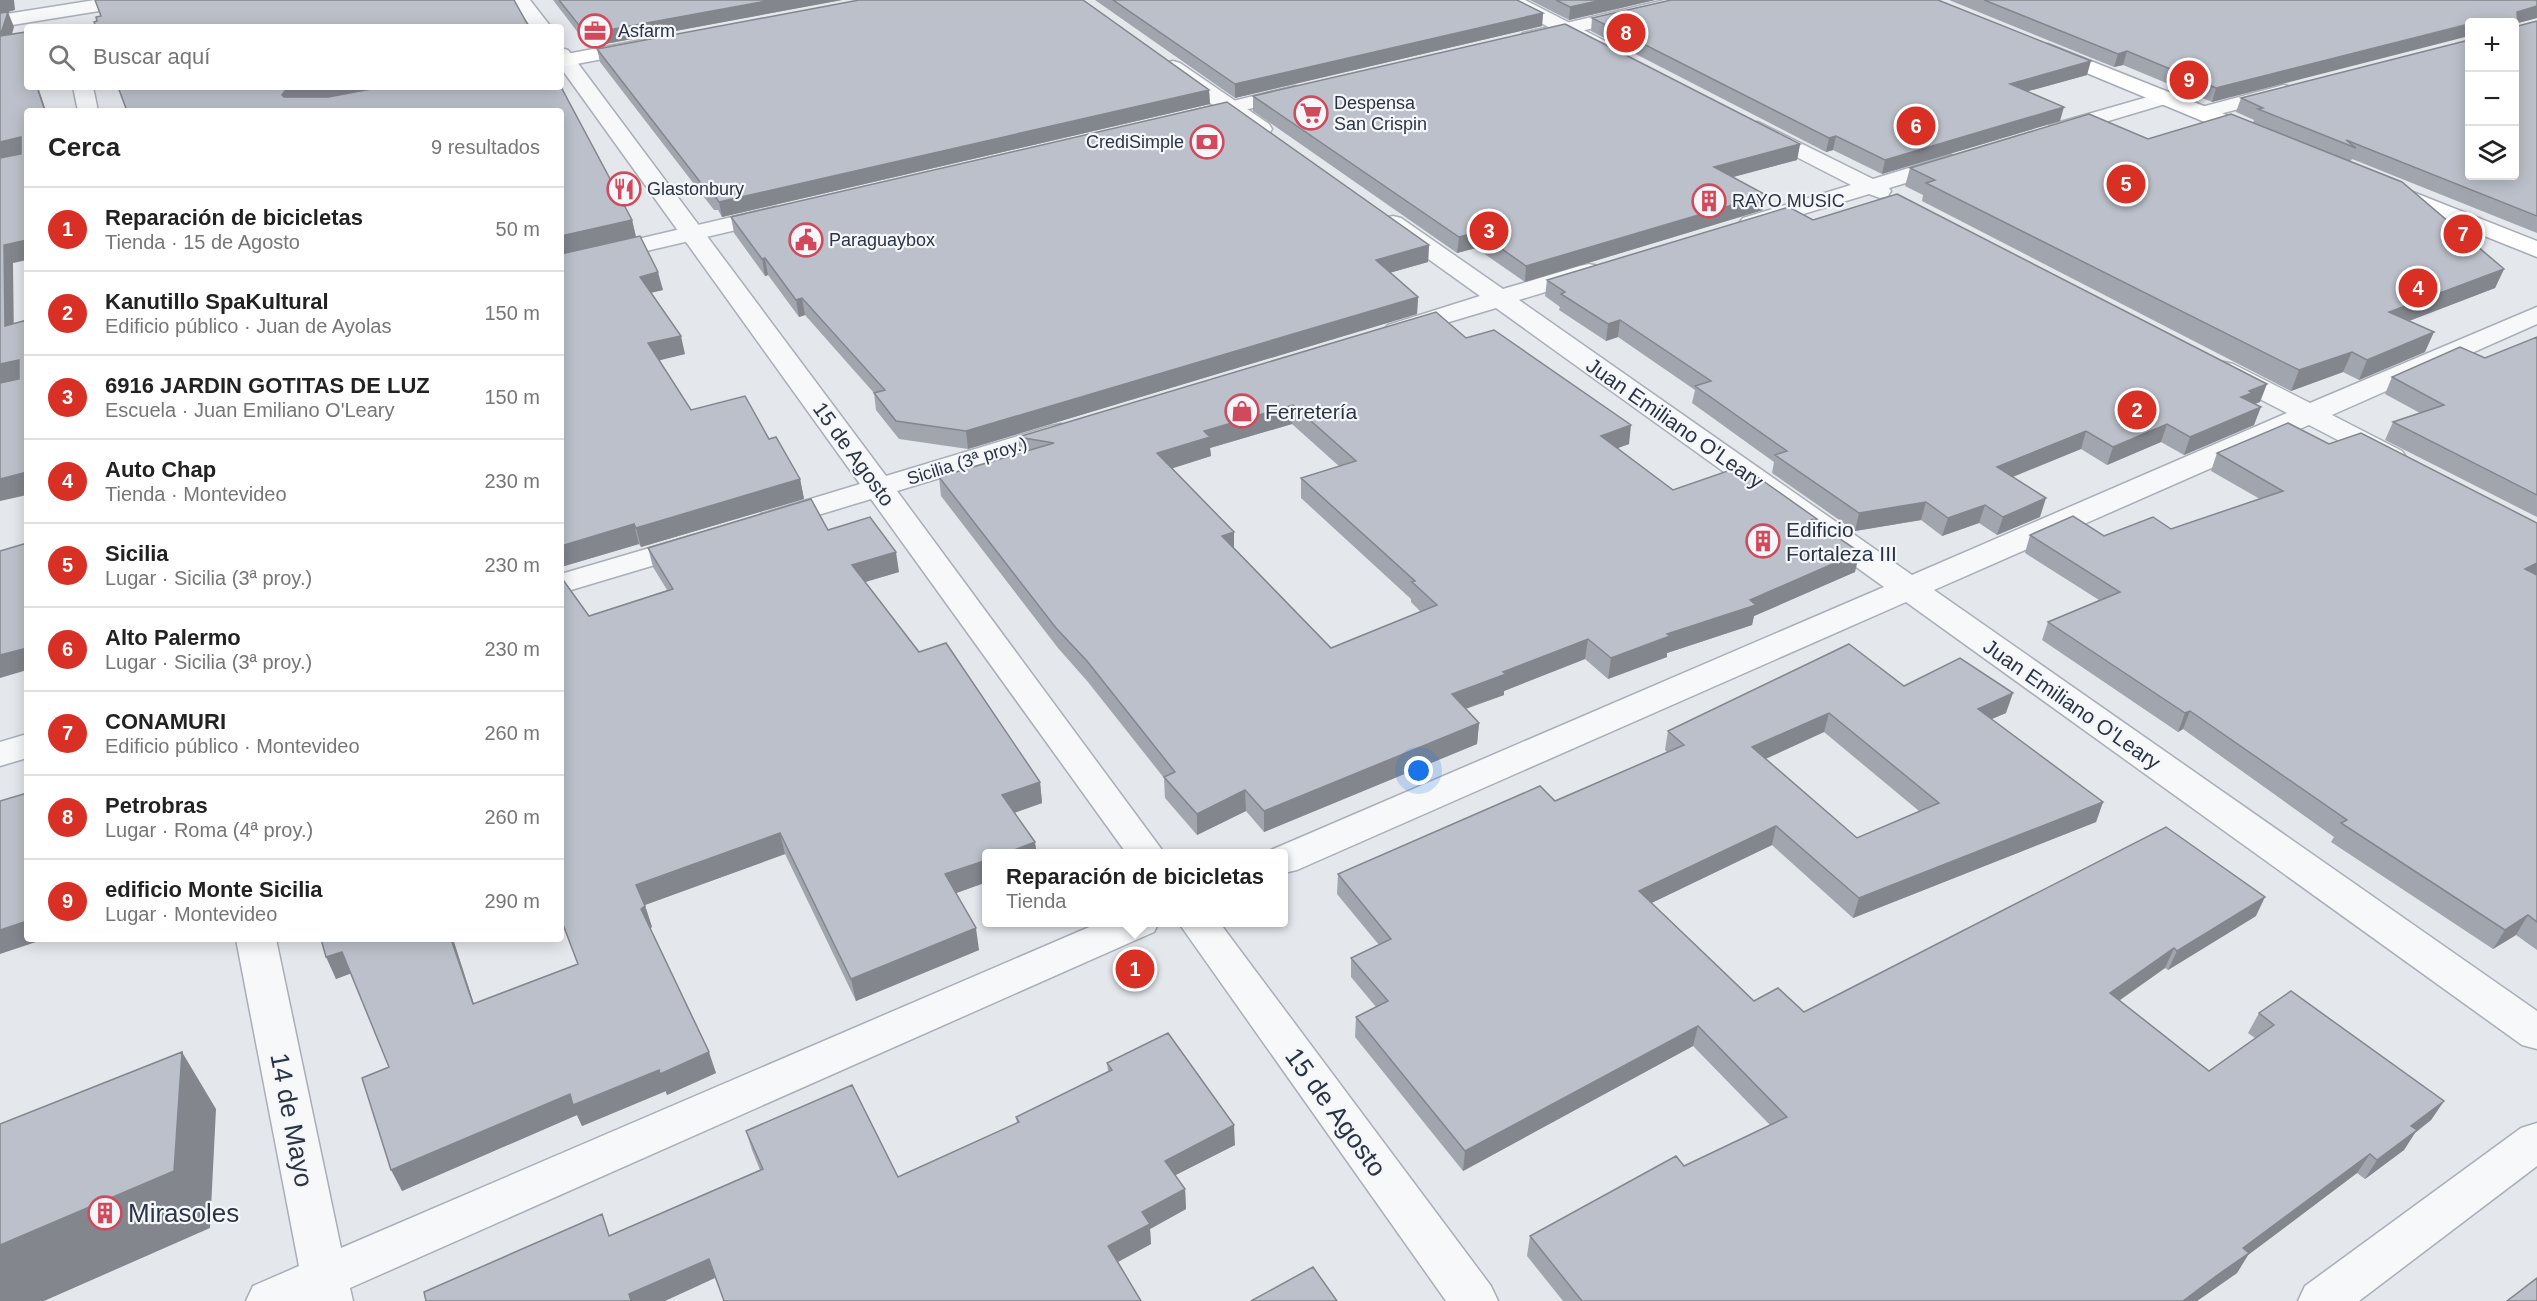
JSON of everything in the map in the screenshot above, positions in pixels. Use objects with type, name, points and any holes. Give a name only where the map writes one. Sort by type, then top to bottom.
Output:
[{"type":"main road","points":[[2025,40],[2277,144]]},
{"type":"main road","points":[[564,58],[660,42]]},
{"type":"main road","points":[[2375,184],[2537,250]]},
{"type":"street","points":[[0,21],[130,0]]},
{"type":"street","points":[[521,0],[539,24]]},
{"type":"street","points":[[1511,0],[1619,56]]},
{"type":"street","points":[[1508,42],[1689,0]]},
{"type":"street","points":[[1154,54],[1288,148]]},
{"type":"street","name":"15 de Agosto","points":[[564,59],[1143,849]]},
{"type":"street","points":[[2201,113],[2300,86]]},
{"type":"street","points":[[1173,121],[1311,88]]},
{"type":"street","points":[[84,90],[87,108]]},
{"type":"street","points":[[2031,138],[2165,98]]},
{"type":"street","points":[[1734,116],[1902,202]]},
{"type":"street","points":[[1724,231],[1974,156]]},
{"type":"street","points":[[564,263],[795,209]]},
{"type":"street","name":"Juan Emiliano O'Leary","points":[[1375,210],[2537,1033]]},
{"type":"street","points":[[1376,336],[1612,264]]},
{"type":"street","points":[[1288,858],[2537,315]]},
{"type":"street","points":[[2205,360],[2413,468]]},
{"type":"street","name":"Sicilia (3ª proy.)","points":[[754,525],[1082,426]]},
{"type":"street","points":[[564,583],[720,536]]},
{"type":"street","points":[[0,754],[24,747]]},
{"type":"street","points":[[270,1301],[326,1289],[1129,927]]},
{"type":"street","name":"15 de Agosto","points":[[1201,927],[1474,1301]]},
{"type":"street","name":"14 de Mayo","points":[[257,942],[326,1289]]},
{"type":"street","points":[[2322,1301],[2537,1141]]},
{"type":"building","points":[[95,0],[514,0],[527,24],[95,24],[96,17],[101,16]]},
{"type":"building","points":[[559,0],[772,0],[586,34]]},
{"type":"building","points":[[859,0],[1083,0],[1209,90],[719,202],[715,196],[711,196],[597,49]]},
{"type":"building","points":[[1113,0],[1517,0],[1543,13],[1235,84]]},
{"type":"building","points":[[1556,0],[1602,0],[1570,7]]},
{"type":"building","points":[[1671,0],[1938,0],[2091,61],[2010,84],[2064,107],[1885,160],[1836,136],[1829,138],[1592,18]]},
{"type":"building","points":[[1984,0],[2537,0],[2537,6],[2517,12],[2517,18],[2465,18],[2465,25],[2216,88],[2127,51],[2118,54]]},
{"type":"building","points":[[8,12],[0,36],[0,13]]},
{"type":"building","points":[[2537,21],[2537,216],[2346,140],[2356,148],[2258,109],[2263,108],[2241,98],[2465,41],[2465,180],[2519,180],[2519,26]]},
{"type":"building","points":[[1565,24],[1800,144],[1714,167],[1766,195],[1526,266],[1478,232],[1459,237],[1253,96]]},
{"type":"building","points":[[24,32],[24,90],[38,90],[44,108],[24,108],[24,241],[4,245],[5,326],[24,321],[24,473],[0,479],[0,383],[19,379],[19,360],[0,364],[0,158],[21,154],[21,137],[0,142],[0,36]]},
{"type":"building","points":[[119,90],[286,90],[282,95],[284,97],[328,97],[366,90],[563,90],[632,220],[564,235],[564,108],[126,108]]},
{"type":"building","points":[[1227,102],[1429,245],[1376,260],[1418,297],[966,431],[896,421],[874,393],[885,390],[802,298],[796,300],[731,217]]},
{"type":"building","points":[[2089,114],[2148,139],[2231,114],[2402,182],[2504,269],[2389,312],[2434,332],[2367,360],[2352,352],[2299,370],[1926,183],[1935,180],[1910,168]]},
{"type":"building","points":[[1897,194],[2267,384],[2241,397],[2261,407],[2190,437],[2167,424],[2113,447],[2086,431],[1997,467],[2046,498],[2003,517],[1985,505],[1948,518],[1926,502],[1859,513],[1775,455],[1787,451],[1695,386],[1711,381],[1620,320],[1608,324],[1561,294],[1565,292],[1547,280],[1789,207],[1813,220]]},
{"type":"building","points":[[640,236],[658,272],[640,277],[681,336],[648,343],[691,410],[745,396],[769,439],[776,437],[800,479],[636,528],[634,524],[564,545],[564,253]]},
{"type":"building","points":[[1436,312],[1466,338],[1494,330],[1631,425],[1601,436],[1673,490],[1742,466],[1817,519],[1811,520],[1860,552],[1750,600],[1756,605],[1667,634],[1670,636],[1611,658],[1588,639],[1452,694],[1479,723],[1264,811],[1245,790],[1197,814],[1164,777],[1175,772],[1087,661],[1056,628],[939,477],[1054,443],[1018,437]],"holes":[[[1293,405],[1356,461],[1301,478],[1415,581],[1412,582],[1437,605],[1331,648],[1222,536],[1234,532],[1157,453],[1210,437],[1204,431]]]},
{"type":"building","points":[[2537,337],[2537,495],[2393,422],[2444,405],[2392,377],[2460,347],[2485,358]]},
{"type":"building","points":[[2288,423],[2329,444],[2361,433],[2537,523],[2537,563],[2525,569],[2537,575],[2537,922],[2528,915],[2505,930],[2341,823],[2347,820],[2190,711],[2185,713],[2048,622],[2120,592],[2030,535],[2073,516],[2104,536],[2153,517],[2171,529],[2283,491],[2217,453]]},
{"type":"building","points":[[811,499],[828,530],[870,517],[896,552],[852,565],[919,652],[946,643],[1040,782],[1002,795],[1035,842],[1017,849],[982,849],[982,862],[945,874],[976,928],[851,979],[780,833],[636,885],[645,906],[641,909],[709,1052],[660,1074],[659,1070],[573,1105],[570,1094],[391,1170],[362,1078],[389,1067],[342,952],[326,957],[322,942],[452,942],[473,1004],[578,964],[564,927],[564,581],[589,616],[673,589],[648,548]]},
{"type":"building","points":[[24,544],[24,649],[0,655],[0,551]]},
{"type":"building","points":[[1849,644],[1904,686],[1960,658],[2013,693],[1978,709],[2103,802],[1859,898],[1776,826],[1639,891],[1754,1001],[1778,988],[1804,1012],[2166,827],[2265,897],[2177,951],[2174,948],[2110,993],[2209,1071],[2274,1025],[2259,1013],[2291,991],[2444,1101],[2411,1126],[2417,1130],[2377,1160],[2370,1154],[2243,1248],[2249,1253],[2183,1301],[1582,1301],[1530,1236],[1676,1156],[1684,1166],[1787,1117],[1698,1026],[1465,1151],[1356,1017],[1388,1001],[1351,958],[1391,939],[1338,874],[1540,786],[1555,801],[1684,745],[1668,731]],"holes":[[[1829,713],[1939,803],[1857,838],[1752,747]]]},
{"type":"building","points":[[24,794],[24,922],[0,930],[0,801]]},
{"type":"building","points":[[1168,1033],[1234,1125],[1165,1161],[1185,1189],[1142,1212],[1150,1224],[1108,1246],[1141,1301],[724,1301],[709,1259],[629,1294],[631,1301],[426,1301],[424,1292],[602,1214],[609,1236],[763,1169],[746,1131],[852,1085],[898,1177],[1019,1122],[1016,1117],[1112,1070],[1107,1063]]},
{"type":"building","points":[[182,1052],[174,1171],[0,1245],[0,1124]]},
{"type":"building","points":[[1313,1267],[1337,1301],[1251,1301]]},
{"type":"building","points":[[2537,1278],[2537,1301],[2507,1301]]},
{"type":"place","name":"Asfarm","points":[[595,31]]},
{"type":"place","name":"Petrobras","points":[[1626,33]]},
{"type":"place","name":"edificio Monte Sicilia","points":[[2189,80]]},
{"type":"place","name":"Despensa San Crispin","points":[[1311,113]]},
{"type":"place","name":"Alto Palermo","points":[[1916,126]]},
{"type":"place","name":"CrediSimple","points":[[1207,142]]},
{"type":"place","name":"Sicilia","points":[[2126,184]]},
{"type":"place","name":"Glastonbury","points":[[624,189]]},
{"type":"place","name":"RAYO MUSIC","points":[[1709,201]]},
{"type":"place","name":"6916 JARDIN GOTITAS DE LUZ","points":[[1489,231]]},
{"type":"place","name":"CONAMURI","points":[[2463,234]]},
{"type":"place","name":"Paraguaybox","points":[[806,240]]},
{"type":"place","name":"Auto Chap","points":[[2418,288]]},
{"type":"place","name":"Kanutillo SpaKultural","points":[[2137,410]]},
{"type":"place","name":"Ferretería","points":[[1242,411]]},
{"type":"place","name":"Edificio Fortaleza III","points":[[1763,541]]},
{"type":"place","name":"Reparación de bicicletas","points":[[1135,969]]},
{"type":"place","name":"Mirasoles","points":[[105,1213]]}]
